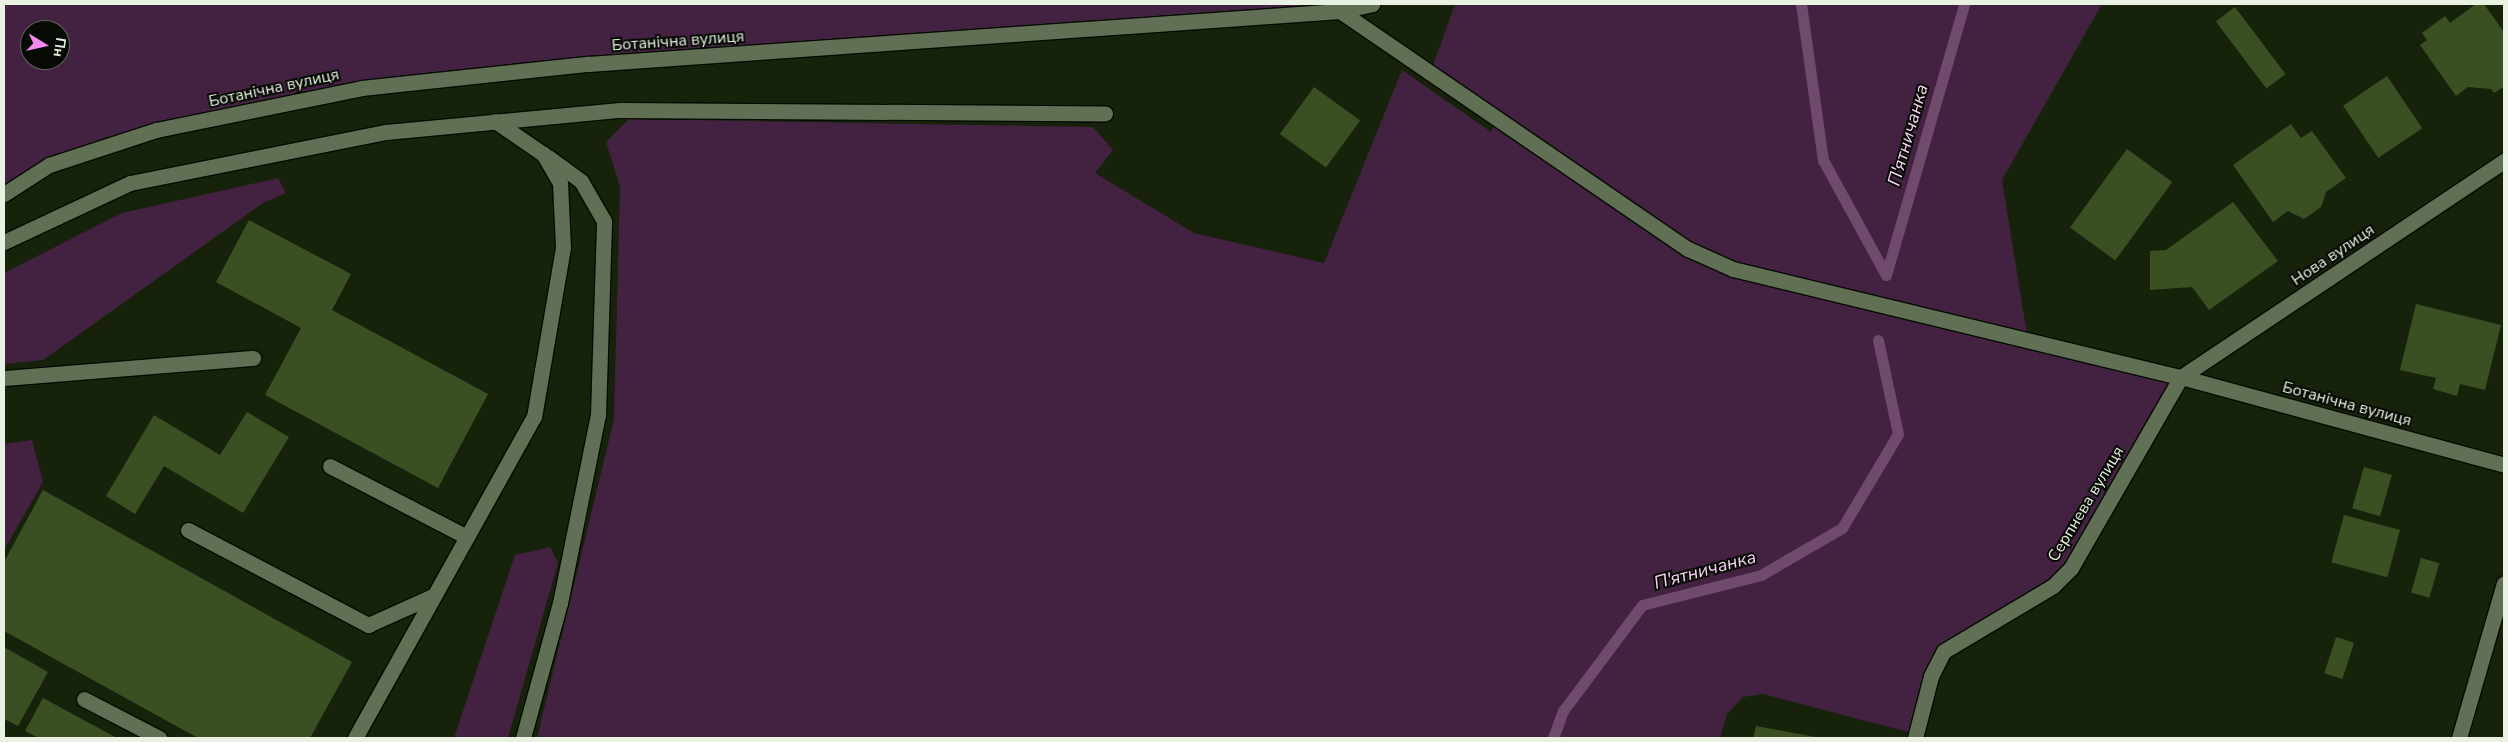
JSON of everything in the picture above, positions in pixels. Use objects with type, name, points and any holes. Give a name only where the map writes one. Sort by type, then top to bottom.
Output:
[{"type":"street","name":"Ботанічна вулиця","points":[[4,194],[49,165],[156,130],[362,88],[588,64],[1340,11],[1372,4]]},
{"type":"street","name":"Ботанічна вулиця","points":[[1340,11],[1688,249],[1733,269],[2181,377],[2504,465]]},
{"type":"street","points":[[4,242],[130,183],[386,132],[620,110],[1105,113]]},
{"type":"street","points":[[495,121],[581,181],[604,221],[599,405],[560,603],[524,738]]},
{"type":"street","points":[[355,738],[534,417],[563,248],[560,183],[543,154]]},
{"type":"street","name":"Нова вулиця","points":[[2181,377],[2504,161]]},
{"type":"street","points":[[4,378],[253,358]]},
{"type":"street","name":"Серпнева вулиця","points":[[1914,738],[1931,676],[1944,651],[2053,586],[2071,568],[2181,377]]},
{"type":"street","points":[[330,466],[467,537]]},
{"type":"street","points":[[188,530],[368,624],[435,595]]},
{"type":"street","points":[[2460,738],[2504,583]]},
{"type":"street","points":[[84,699],[159,738]]},
{"type":"shaded area","points":[[4,4],[1322,4],[597,57],[157,123],[4,187]]},
{"type":"shaded area","points":[[1455,4],[2102,4],[2002,180],[2028,341],[2181,377],[2071,568],[1944,651],[1916,734],[1763,694],[1743,697],[1727,714],[1720,738],[537,738],[614,419],[620,187],[606,142],[629,119],[1093,127],[1113,150],[1095,173],[1194,233],[1324,263],[1402,70],[1491,132],[1497,119],[1430,74]]},
{"type":"shaded area","points":[[278,178],[286,193],[263,203],[43,360],[4,364],[4,273],[122,213]]},
{"type":"shaded area","points":[[32,440],[43,482],[4,550],[4,444]]},
{"type":"shaded area","points":[[550,547],[558,563],[508,738],[454,738],[515,555]]},
{"type":"building","points":[[2476,4],[2484,4],[2504,32],[2504,90],[2502,88],[2494,93],[2491,89],[2468,87],[2456,96],[2420,45],[2427,40],[2422,33],[2445,16],[2450,23]]},
{"type":"building","points":[[2235,7],[2286,74],[2266,89],[2216,21]]},
{"type":"building","points":[[2387,76],[2422,128],[2378,158],[2343,106]]},
{"type":"building","points":[[1314,87],[1360,121],[1326,167],[1280,134]]},
{"type":"building","points":[[2291,124],[2301,138],[2312,131],[2346,178],[2326,192],[2321,207],[2304,219],[2288,211],[2273,222],[2233,165]]},
{"type":"building","points":[[2127,149],[2172,182],[2115,260],[2070,227]]},
{"type":"building","points":[[2233,202],[2278,261],[2209,310],[2192,287],[2150,290],[2150,251],[2166,250]]},
{"type":"building","points":[[249,220],[351,274],[332,310],[488,394],[438,488],[265,395],[301,328],[216,282]]},
{"type":"building","points":[[2416,304],[2501,325],[2485,390],[2460,384],[2457,396],[2433,389],[2436,378],[2400,370]]},
{"type":"building","points":[[247,412],[289,437],[243,513],[164,466],[135,514],[106,496],[154,415],[220,455]]},
{"type":"building","points":[[2364,467],[2392,475],[2380,516],[2352,508]]},
{"type":"building","points":[[43,490],[352,662],[310,738],[198,738],[4,631],[4,562]]},
{"type":"building","points":[[2344,515],[2400,530],[2387,577],[2331,562]]},
{"type":"building","points":[[2421,558],[2439,563],[2429,598],[2411,593]]},
{"type":"building","points":[[2336,637],[2354,643],[2342,679],[2324,673]]},
{"type":"building","points":[[4,647],[48,672],[18,726],[4,719]]},
{"type":"building","points":[[43,698],[117,738],[39,738],[25,731]]},
{"type":"building","points":[[1756,726],[1816,737],[1816,738],[1753,738]]},
{"type":"waterway","points":[[1801,4],[1823,160],[1886,275]]},
{"type":"waterway","name":"П'ятничанка","points":[[1886,275],[1964,4]]},
{"type":"waterway","name":"П'ятничанка","points":[[1553,738],[1563,711],[1642,605],[1761,575],[1842,528],[1898,434],[1878,340]]}]
